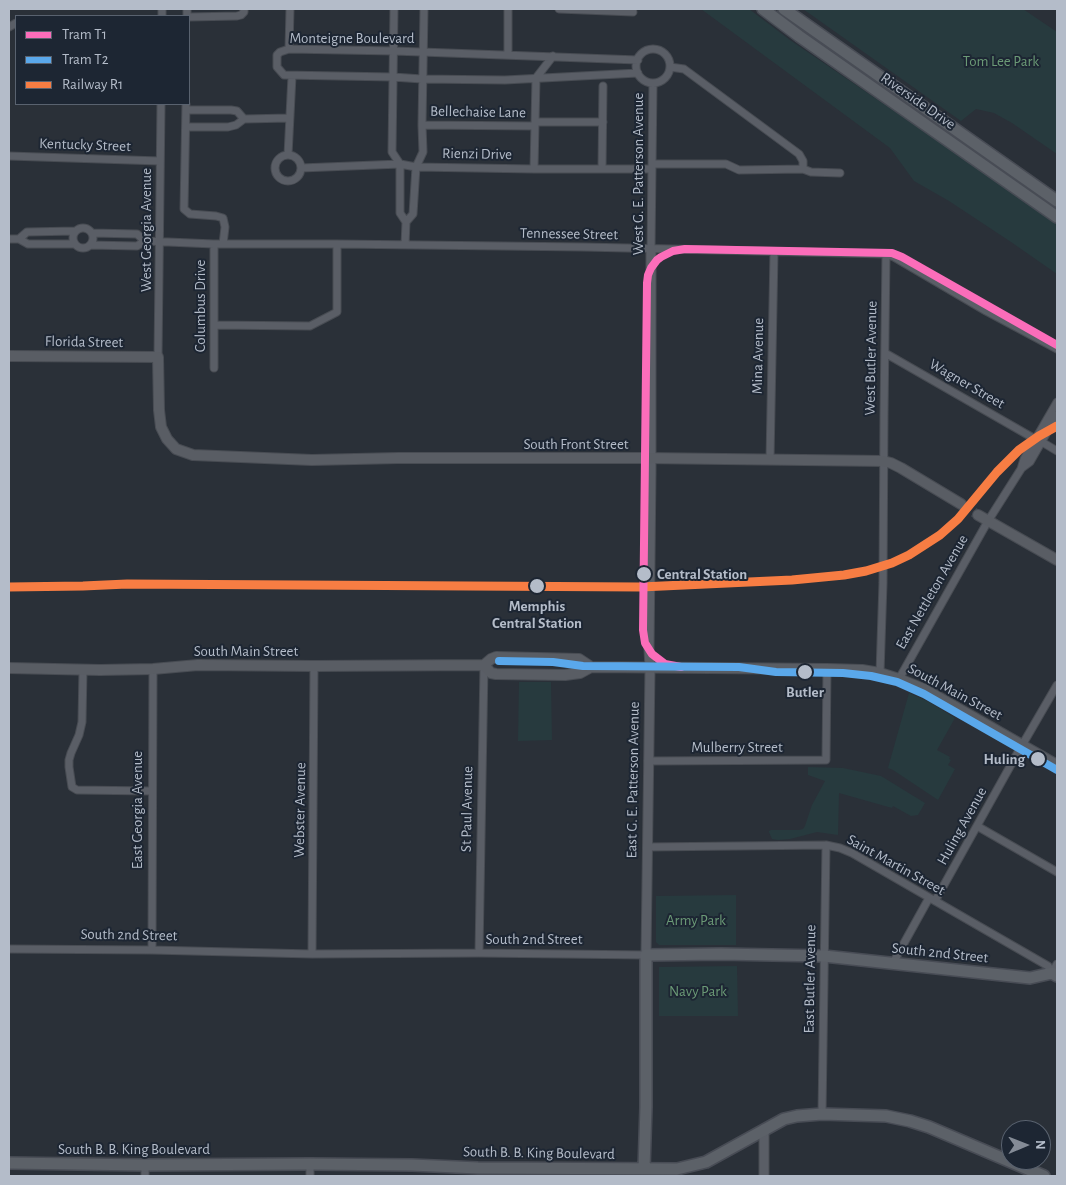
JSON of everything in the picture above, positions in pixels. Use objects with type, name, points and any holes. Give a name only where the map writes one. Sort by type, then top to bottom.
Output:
[{"type":"main road","name":"Riverside Drive","points":[[763,9],[1057,216]]},
{"type":"main road","name":"Riverside Drive","points":[[784,9],[1057,201]]},
{"type":"main road","name":"Florida Street","points":[[9,356],[158,357]]},
{"type":"main road","name":"South Front Street","points":[[158,357],[161,428],[176,449],[180,452],[194,455],[312,460],[398,458],[884,461],[901,468],[961,504]]},
{"type":"main road","points":[[978,515],[1057,560]]},
{"type":"main road","name":"South Main Street","points":[[9,668],[153,669],[198,665],[484,664],[495,657],[579,659],[592,667]]},
{"type":"main road","name":"South Main Street","points":[[484,664],[491,673],[496,674],[565,675],[580,673],[592,667],[827,669],[862,670],[880,673],[926,690],[1057,765]]},
{"type":"main road","name":"South 2nd Street","points":[[646,955],[824,956],[1030,978],[1056,971]]},
{"type":"main road","name":"East G. E. Patterson Avenue","points":[[644,1173],[646,955]]},
{"type":"main road","name":"South B. B. King Boulevard","points":[[9,1163],[145,1171],[310,1164],[412,1165],[478,1172],[644,1173],[677,1169],[706,1162],[784,1119],[822,1114],[886,1116],[910,1121],[1044,1176]]},
{"type":"street","points":[[190,17],[237,16],[241,15],[244,9]]},
{"type":"street","points":[[289,49],[290,9]]},
{"type":"street","points":[[394,9],[392,152],[400,164],[400,213],[406,222],[405,245]]},
{"type":"street","points":[[406,222],[413,214],[416,167],[423,152],[422,78],[424,9]]},
{"type":"street","points":[[508,9],[508,54]]},
{"type":"street","points":[[559,9],[633,12]]},
{"type":"street","name":"Monteigne Boulevard","points":[[292,76],[284,75],[277,68],[277,55],[289,49],[508,54],[638,60]]},
{"type":"street","points":[[650,50],[659,51],[667,57],[670,67],[669,72],[662,80],[652,83],[643,80],[638,74],[637,67],[638,60],[645,52],[650,50]]},
{"type":"street","points":[[534,169],[536,78],[553,56]]},
{"type":"street","points":[[670,67],[684,68],[799,154],[803,160],[803,170]]},
{"type":"street","points":[[288,155],[292,76],[506,80],[638,74]]},
{"type":"street","name":"West G. E. Patterson Avenue","points":[[650,385],[652,83]]},
{"type":"street","points":[[602,169],[603,86]]},
{"type":"street","name":"West Georgia Avenue","points":[[158,357],[160,105]]},
{"type":"street","points":[[223,244],[226,227],[224,218],[190,214],[184,209],[186,109],[237,111],[244,119]]},
{"type":"street","points":[[186,127],[228,127],[236,125],[244,119],[289,118]]},
{"type":"street","points":[[535,124],[603,122]]},
{"type":"street","name":"Bellechaise Lane","points":[[422,125],[535,124]]},
{"type":"street","points":[[288,155],[298,160],[301,168],[295,179],[287,181],[279,177],[276,170],[277,161],[288,155]]},
{"type":"street","name":"Kentucky Street","points":[[9,156],[160,161]]},
{"type":"street","name":"Rienzi Drive","points":[[301,168],[400,164],[416,167],[602,169],[726,164],[739,170],[840,172]]},
{"type":"street","points":[[9,239],[20,239],[28,244],[75,244],[81,248],[90,245],[93,240],[91,231],[85,228],[75,231],[27,232],[20,239]]},
{"type":"street","points":[[75,231],[73,238],[75,244]]},
{"type":"street","name":"Tennessee Street","points":[[92,233],[136,234],[145,241],[214,244],[405,245],[886,254],[1057,349]]},
{"type":"street","name":"Tennessee Street","points":[[90,245],[137,246],[145,241]]},
{"type":"street","name":"Columbus Drive","points":[[214,244],[214,368]]},
{"type":"street","points":[[214,325],[310,326],[337,312],[337,244]]},
{"type":"street","name":"Mina Avenue","points":[[770,460],[774,252]]},
{"type":"street","name":"West Butler Avenue","points":[[884,461],[886,254]]},
{"type":"street","name":"Wagner Street","points":[[884,353],[1057,451]]},
{"type":"street","name":"East G. E. Patterson Avenue","points":[[646,955],[650,668],[648,650],[650,385]]},
{"type":"street","name":"East Nettleton Avenue","points":[[1038,440],[1057,402]]},
{"type":"street","name":"East Nettleton Avenue","points":[[899,679],[988,521],[1021,468],[1024,459],[1057,415]]},
{"type":"street","points":[[880,673],[884,461]]},
{"type":"street","name":"St Paul Avenue","points":[[479,953],[484,664]]},
{"type":"street","name":"Webster Avenue","points":[[312,954],[314,666]]},
{"type":"street","points":[[83,669],[82,722],[69,760],[72,787],[77,790],[152,791]]},
{"type":"street","name":"East Georgia Avenue","points":[[152,950],[153,669]]},
{"type":"street","name":"Mulberry Street","points":[[648,761],[826,760],[827,669]]},
{"type":"street","name":"Huling Avenue","points":[[893,963],[978,826],[1057,685]]},
{"type":"street","points":[[978,826],[1057,872]]},
{"type":"street","name":"Saint Martin Street","points":[[647,847],[826,845],[840,848],[852,853],[1056,971]]},
{"type":"street","name":"East Butler Avenue","points":[[822,1114],[826,845]]},
{"type":"street","name":"South 2nd Street","points":[[9,949],[312,954],[646,955]]},
{"type":"street","points":[[764,1129],[764,1176]]},
{"type":"street","points":[[310,1164],[310,1176]]},
{"type":"green space","points":[[701,9],[749,9],[790,40],[1057,225],[1057,274],[949,201],[914,181],[890,148]]},
{"type":"green space","name":"Tom Lee Park","points":[[803,9],[1023,9],[1057,32],[1057,154],[994,113],[976,109],[961,121]]},
{"type":"green space","points":[[519,682],[551,682],[552,740],[518,741]]},
{"type":"green space","points":[[909,693],[929,702],[955,718],[937,750],[950,757],[949,759],[951,760],[948,765],[955,769],[938,800],[888,768]]},
{"type":"green space","points":[[808,767],[843,768],[881,776],[925,803],[918,815],[911,816],[893,806],[892,808],[839,793],[838,835],[817,832],[790,839],[772,839],[769,832],[771,830],[799,830],[805,826],[812,805],[825,781],[808,775]]},
{"type":"green space","name":"Army Park","points":[[736,895],[736,945],[659,945],[656,942],[656,896]]},
{"type":"green space","name":"Navy Park","points":[[737,966],[738,1016],[659,1016],[659,967]]},
{"type":"tunnel","points":[[961,504],[978,515]]},
{"type":"tram line","name":"T1","points":[[681,667],[665,664],[652,654],[645,643],[643,630],[647,283],[651,268],[657,260],[673,251],[685,249],[892,253],[1057,345]]},
{"type":"tram line","points":[[499,661],[553,662],[583,666]]},
{"type":"tram line","name":"T2","points":[[499,661],[553,662],[583,666],[739,667],[776,672],[843,673],[871,676],[897,682],[924,694],[1057,770]]},
{"type":"rail line","name":"R1","points":[[9,587],[127,584],[641,587],[792,580],[844,575],[892,563],[909,555],[940,535],[958,519],[997,472],[1019,450],[1057,426]]},
{"type":"place","name":"Central Station","points":[[644,574]]},
{"type":"place","name":"Memphis Central Station","points":[[537,586]]},
{"type":"place","name":"Butler","points":[[805,672]]},
{"type":"place","name":"Huling","points":[[1038,759]]}]
